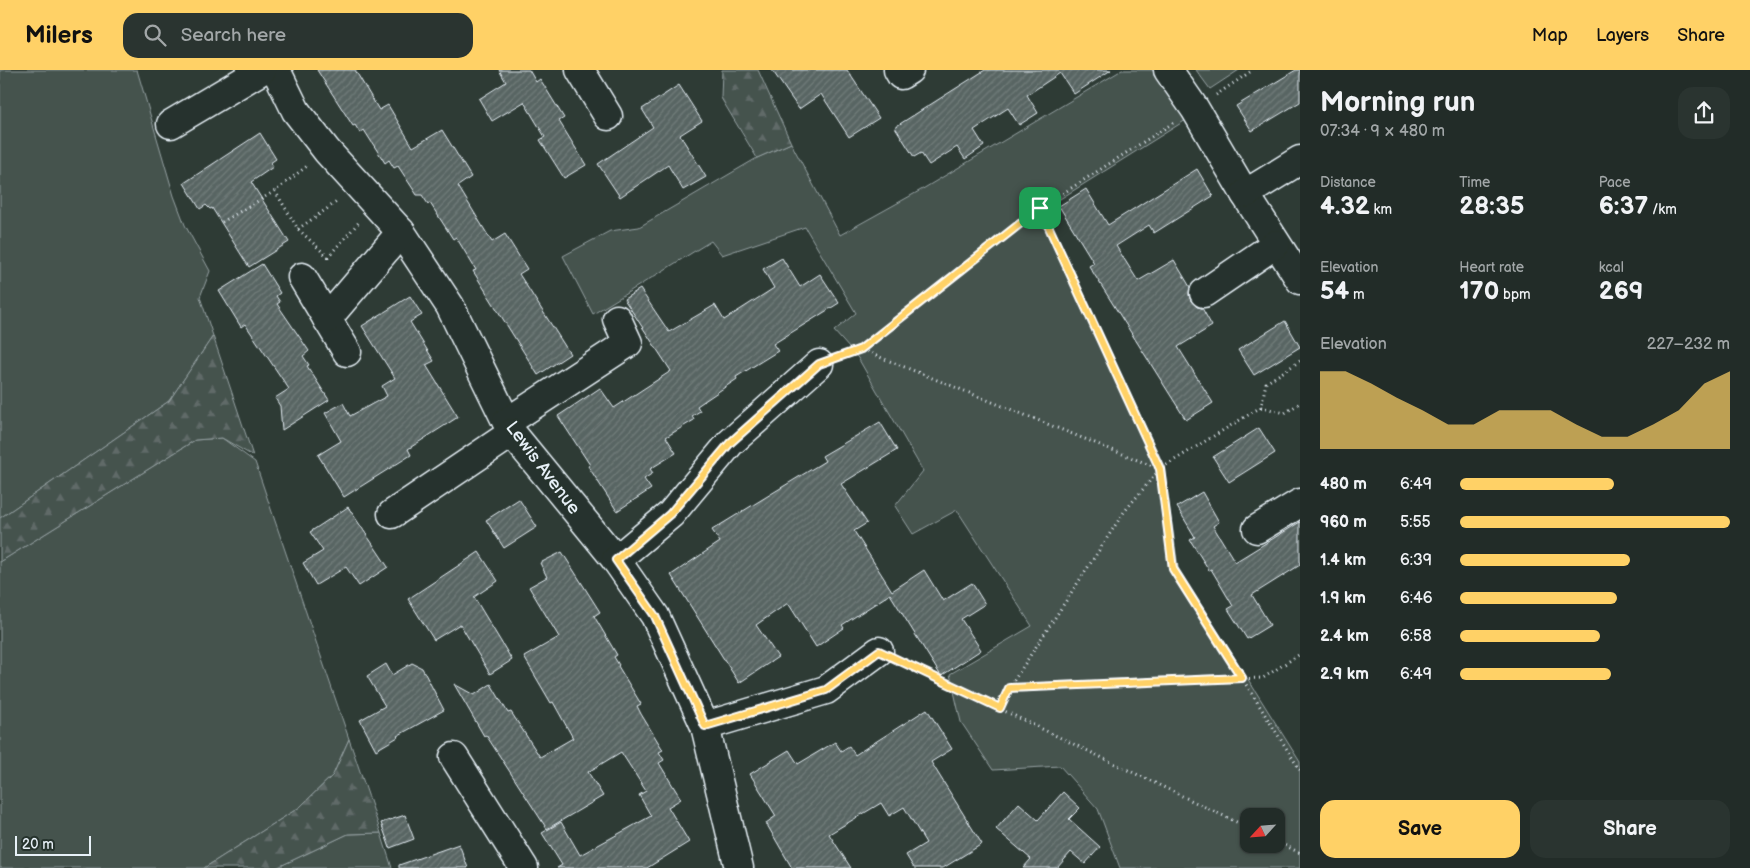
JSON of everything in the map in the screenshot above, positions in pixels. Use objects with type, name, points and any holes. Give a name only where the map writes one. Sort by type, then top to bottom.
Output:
[{"type":"street","points":[[171,124],[262,70]]},
{"type":"street","name":"Lewis Avenue","points":[[276,70],[296,111],[327,150],[402,232],[450,306],[510,427],[616,560],[655,616],[705,726],[739,868]]},
{"type":"street","points":[[580,70],[608,116]]},
{"type":"street","points":[[898,70],[901,75],[909,70]]},
{"type":"street","points":[[1168,70],[1195,109],[1245,194],[1300,280]]},
{"type":"street","points":[[1245,194],[1300,160]]},
{"type":"street","points":[[327,319],[402,232]]},
{"type":"street","points":[[1204,293],[1276,244]]},
{"type":"street","points":[[302,277],[347,352]]},
{"type":"street","points":[[392,514],[628,343],[617,319]]},
{"type":"street","points":[[616,560],[670,514],[730,443],[819,364]]},
{"type":"street","points":[[1257,529],[1300,503]]},
{"type":"street","points":[[705,726],[826,690],[879,651]]},
{"type":"street","points":[[454,757],[524,868]]},
{"type":"path","points":[[819,364],[861,349],[1040,208],[1253,70]]},
{"type":"path","points":[[222,222],[274,191],[327,150]]},
{"type":"path","points":[[274,191],[298,229],[328,257],[368,195]]},
{"type":"path","points":[[298,229],[368,195]]},
{"type":"path","points":[[1040,208],[1160,469],[1173,569],[1300,770]]},
{"type":"path","points":[[861,349],[1160,469]]},
{"type":"path","points":[[1261,407],[1266,383],[1300,361]]},
{"type":"path","points":[[1000,708],[1009,688],[1124,512],[1160,469],[1261,407],[1285,413],[1300,403]]},
{"type":"path","points":[[879,651],[1240,824]]},
{"type":"path","points":[[1009,688],[1263,678],[1300,654]]},
{"type":"path","points":[[1285,846],[1300,853]]},
{"type":"green space","points":[[0,70],[137,70],[174,196],[185,225],[210,271],[200,297],[213,336],[169,401],[0,518]]},
{"type":"green space","points":[[722,70],[758,70],[791,143],[757,158],[721,98]]},
{"type":"green space","points":[[1122,70],[1153,70],[1186,120],[1044,209],[1164,466],[1178,568],[1300,762],[1300,868],[1120,868],[1098,809],[1060,766],[993,770],[961,722],[950,674],[1032,626],[957,510],[913,534],[895,506],[923,471],[858,358],[834,331],[856,313],[805,227],[722,255],[711,241],[593,314],[563,256],[610,231],[639,227],[757,158],[791,143],[840,235],[921,190]]},
{"type":"green space","points":[[1196,70],[1239,70],[1210,89]]},
{"type":"green space","points":[[213,336],[253,456],[222,438],[195,440],[0,562],[0,518],[169,401]]},
{"type":"green space","points":[[222,438],[255,462],[349,739],[333,775],[300,807],[204,868],[0,868],[0,562],[195,440]]},
{"type":"green space","points":[[349,739],[381,833],[348,834],[276,868],[204,868],[300,807],[333,775]]},
{"type":"green space","points":[[381,833],[392,868],[276,868],[348,834]]},
{"type":"building","points":[[317,70],[355,70],[379,110],[388,105],[413,147],[442,130],[471,177],[458,186],[492,242],[505,234],[527,269],[519,274],[570,354],[538,375],[473,271],[476,270],[456,237],[453,239],[430,203],[428,204],[422,195],[417,195],[398,166],[394,168],[389,160],[385,163],[364,130],[360,133],[355,125],[353,126]]},
{"type":"building","points":[[499,70],[529,70],[536,82],[540,79],[564,118],[559,121],[586,165],[564,178],[540,140],[545,137],[524,102],[492,121],[479,99],[506,82]]},
{"type":"building","points":[[772,70],[847,70],[879,118],[849,137],[821,94],[799,109]]},
{"type":"building","points":[[985,70],[1111,70],[1074,94],[1060,73],[1027,95],[1038,113],[1019,125],[1008,108],[974,130],[984,146],[965,159],[957,147],[929,165],[921,153],[914,157],[895,127]]},
{"type":"building","points":[[1296,70],[1300,70],[1300,102],[1252,131],[1236,106]]},
{"type":"building","points":[[679,85],[702,121],[680,135],[706,177],[683,190],[668,165],[620,197],[598,164],[653,127],[642,109]]},
{"type":"building","points":[[260,133],[276,159],[270,163],[273,167],[251,182],[289,242],[249,267],[212,208],[210,209],[206,205],[200,209],[184,183]]},
{"type":"building","points":[[1197,169],[1213,196],[1154,233],[1149,225],[1116,246],[1138,281],[1174,260],[1190,287],[1189,295],[1191,301],[1197,307],[1202,308],[1212,326],[1178,347],[1213,403],[1186,420],[1089,266],[1094,263],[1059,206],[1086,189],[1108,225]]},
{"type":"building","points":[[782,258],[800,287],[820,274],[839,303],[773,344],[778,351],[736,377],[737,379],[697,406],[700,411],[692,416],[694,420],[666,437],[676,453],[650,469],[653,473],[644,479],[651,489],[617,511],[558,416],[600,388],[614,408],[671,371],[624,299],[640,289],[669,332],[715,305],[724,320],[774,288],[763,269]]},
{"type":"building","points":[[262,264],[280,293],[276,296],[280,302],[277,304],[309,351],[303,356],[309,365],[307,366],[329,400],[282,430],[280,406],[275,398],[289,389],[245,324],[241,327],[219,291]]},
{"type":"building","points":[[410,296],[422,315],[410,322],[434,361],[426,365],[458,417],[408,449],[411,455],[344,497],[318,455],[341,441],[325,413],[343,403],[350,416],[387,396],[382,386],[395,378],[362,326]]},
{"type":"building","points":[[1285,321],[1300,347],[1254,375],[1238,350]]},
{"type":"building","points":[[880,422],[897,450],[841,484],[867,523],[854,531],[892,591],[924,570],[943,601],[972,583],[985,604],[961,619],[981,650],[941,676],[890,594],[842,625],[844,628],[816,647],[788,603],[756,625],[778,657],[739,683],[671,575],[720,542],[712,530],[825,461],[822,456]]},
{"type":"building","points":[[1259,428],[1275,453],[1229,482],[1213,457]]},
{"type":"building","points":[[1202,492],[1219,522],[1213,526],[1235,562],[1300,522],[1300,565],[1252,595],[1270,625],[1247,639],[1228,609],[1233,606],[1211,569],[1209,570],[1190,540],[1195,537],[1177,507]]},
{"type":"building","points":[[519,499],[537,527],[504,548],[486,520]]},
{"type":"building","points":[[348,507],[388,567],[359,586],[346,567],[316,585],[303,563],[323,551],[310,532]]},
{"type":"building","points":[[479,552],[498,581],[474,597],[512,660],[490,674],[460,624],[434,640],[408,599]]},
{"type":"building","points":[[562,552],[600,612],[594,616],[617,655],[614,657],[618,666],[641,704],[637,706],[641,714],[663,750],[659,752],[664,760],[659,763],[681,799],[668,807],[689,842],[647,868],[557,868],[562,865],[542,833],[561,822],[580,855],[651,816],[639,795],[646,791],[621,752],[588,772],[603,796],[547,829],[486,735],[484,736],[454,684],[474,695],[491,684],[508,713],[511,712],[540,757],[573,738],[553,702],[551,703],[524,657],[559,637],[529,587],[547,577],[540,563]]},
{"type":"building","points":[[412,663],[422,668],[444,710],[376,750],[360,720],[385,706],[367,676],[386,664],[392,675]]},
{"type":"building","points":[[927,709],[952,749],[931,762],[982,844],[943,868],[914,868],[906,855],[926,843],[904,807],[889,816],[881,803],[829,834],[851,868],[792,868],[766,823],[776,816],[750,774],[789,750],[798,764],[835,742],[841,751],[849,746],[855,755]]},
{"type":"building","points":[[1063,792],[1080,808],[1069,819],[1100,847],[1085,864],[1071,852],[1057,868],[1023,868],[1031,859],[996,829],[1019,803],[1038,820]]},
{"type":"building","points":[[405,815],[414,839],[390,848],[381,823]]},
{"type":"building","points":[[459,844],[468,868],[399,868],[399,865]]},
{"type":"route","points":[[1040,208],[1160,469],[1173,569],[1242,678],[1009,688],[1000,708],[879,651],[826,690],[705,726],[655,616],[616,560],[670,514],[730,443],[819,364],[861,349],[1040,208]]}]
